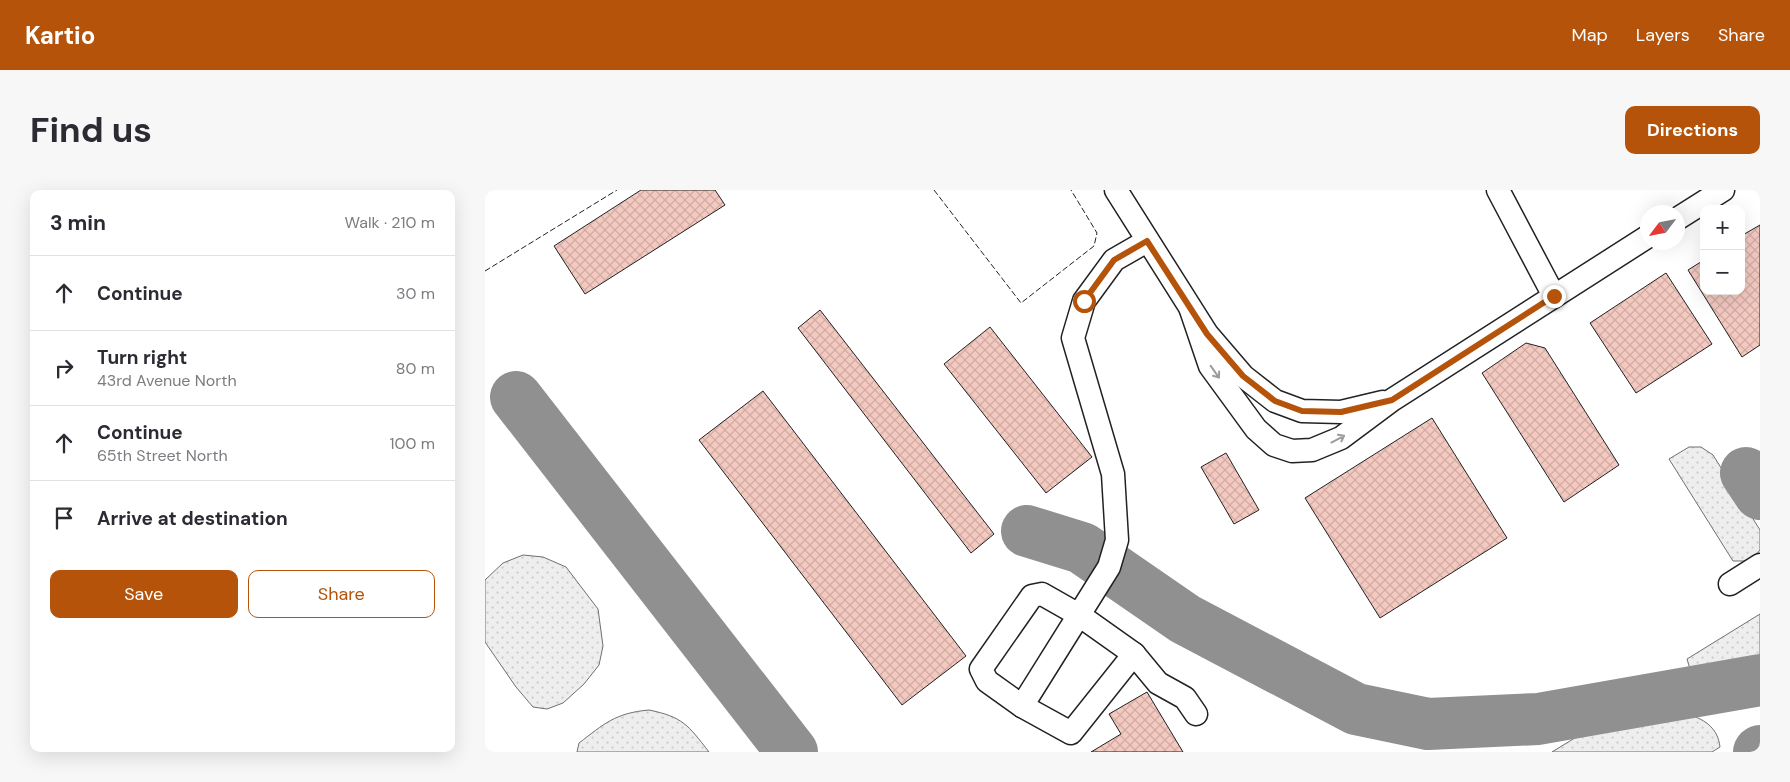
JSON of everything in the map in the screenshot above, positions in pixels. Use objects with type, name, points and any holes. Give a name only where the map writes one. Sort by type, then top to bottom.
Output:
[{"type":"street","points":[[1116,190],[1207,334],[1243,376],[1275,401],[1302,411],[1341,412],[1392,400]]},
{"type":"street","points":[[1498,190],[1554,296]]},
{"type":"street","points":[[1685,214],[1723,190]]},
{"type":"street","points":[[1022,706],[1109,567],[1117,540],[1113,474],[1073,338],[1084,301],[1114,260],[1147,241]]},
{"type":"street","points":[[1191,310],[1210,366],[1256,428],[1274,445],[1292,452],[1312,450],[1341,438],[1392,400],[1640,242]]},
{"type":"street","points":[[1730,584],[1760,566]]},
{"type":"street","points":[[1134,654],[1071,733],[1022,706],[987,681],[981,669],[1033,596],[1042,594],[1079,615],[1134,654],[1158,683],[1185,698],[1196,714]]},
{"type":"shaded area","points":[[1689,447],[1701,447],[1713,455],[1760,530],[1760,550],[1746,561],[1733,561],[1669,459]]},
{"type":"shaded area","points":[[523,555],[543,557],[566,567],[598,609],[603,646],[599,665],[584,684],[563,703],[547,709],[533,707],[516,687],[485,642],[485,580],[503,563]]},
{"type":"shaded area","points":[[1760,614],[1760,656],[1690,669],[1687,659]]},
{"type":"shaded area","points":[[649,710],[677,719],[696,735],[709,752],[577,752],[579,743],[611,720],[627,714]]},
{"type":"shaded area","points":[[1690,715],[1706,723],[1714,730],[1720,747],[1712,752],[1552,752],[1578,736]]},
{"type":"building","points":[[641,190],[715,190],[725,205],[585,294],[554,246]]},
{"type":"building","points":[[1760,225],[1760,345],[1742,357],[1704,295],[1745,295],[1745,234]]},
{"type":"building","points":[[1700,262],[1700,289],[1688,270]]},
{"type":"building","points":[[1666,273],[1712,344],[1636,393],[1590,323]]},
{"type":"building","points":[[820,310],[994,534],[971,553],[798,328]]},
{"type":"building","points":[[990,327],[1092,457],[1046,493],[944,364]]},
{"type":"building","points":[[1526,343],[1545,348],[1619,465],[1564,502],[1482,373]]},
{"type":"building","points":[[763,391],[966,656],[902,705],[699,440]]},
{"type":"building","points":[[1432,418],[1507,538],[1380,618],[1305,498]]},
{"type":"building","points":[[1226,453],[1259,510],[1234,524],[1201,467]]},
{"type":"building","points":[[1147,692],[1183,752],[1091,752],[1121,734],[1109,714]]},
{"type":"taxiway","points":[[516,397],[792,752]]},
{"type":"taxiway","points":[[1746,473],[1760,494]]},
{"type":"taxiway","points":[[1027,531],[1082,548],[1185,619],[1356,709],[1428,724],[1538,719],[1760,680]]},
{"type":"fence","points":[[485,271],[617,190]]},
{"type":"fence","points":[[934,190],[1021,303],[1094,246],[1097,233],[1071,190]]},
{"type":"route","points":[[1084,301],[1114,260],[1147,241],[1207,334],[1243,376],[1275,401],[1302,411],[1341,412],[1392,400],[1554,296]]}]
